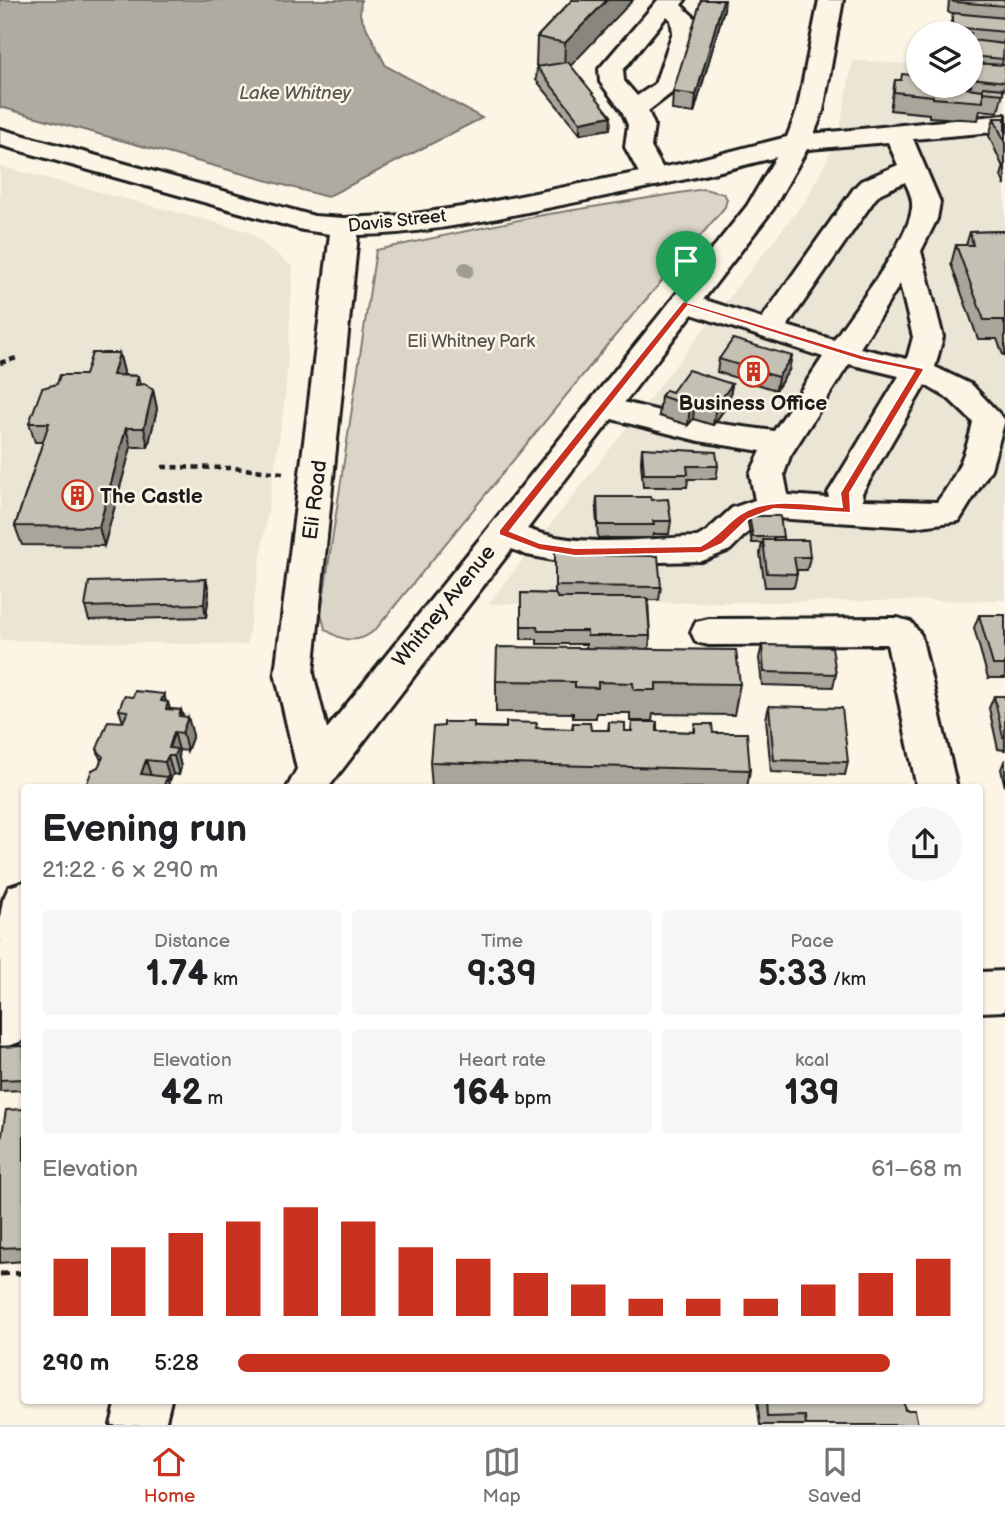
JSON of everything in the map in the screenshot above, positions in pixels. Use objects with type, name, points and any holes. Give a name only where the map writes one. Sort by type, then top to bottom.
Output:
[{"type":"main road","name":"Whitney Avenue","points":[[312,779],[759,209],[797,142],[810,111],[831,0]]},
{"type":"main road","points":[[634,109],[666,88],[685,32],[683,18],[668,4],[611,69],[611,82],[634,109],[640,125],[638,147],[655,178]]},
{"type":"main road","name":"Davis Street","points":[[0,137],[313,224],[344,228],[385,225],[511,206],[743,159],[797,142],[1005,123]]},
{"type":"main road","points":[[773,506],[767,474],[781,443],[907,251],[927,212],[923,188],[896,133]]},
{"type":"main road","points":[[769,330],[865,193],[871,187],[912,169]]},
{"type":"main road","name":"Eli Road","points":[[312,779],[294,673],[341,274],[344,228]]},
{"type":"main road","points":[[848,511],[845,493],[919,370],[928,337],[907,251]]},
{"type":"main road","points":[[503,533],[539,546],[575,552],[702,549],[718,541],[744,516],[773,506],[913,515],[947,513],[963,493],[987,435],[989,420],[958,390],[919,370],[840,351],[686,303]]},
{"type":"main road","points":[[603,407],[699,431],[781,443]]},
{"type":"main road","points":[[709,632],[891,630],[903,635],[936,784]]},
{"type":"main road","points":[[6,1027],[21,921]]},
{"type":"main road","points":[[138,1425],[143,1404]]},
{"type":"path","points":[[0,363],[20,357]]},
{"type":"path","points":[[162,467],[233,468],[290,473]]},
{"type":"path","points":[[0,1274],[21,1273]]},
{"type":"shaded area","points":[[853,60],[906,64],[906,98],[983,98],[983,81],[1005,73],[1005,600],[488,604],[808,197],[838,137]]},
{"type":"shaded area","points":[[0,166],[248,231],[293,267],[285,400],[247,645],[0,640]]},
{"type":"green space","name":"Eli Whitney Park","points":[[704,189],[724,194],[727,199],[725,207],[608,344],[376,629],[364,637],[351,640],[338,637],[325,629],[321,613],[376,250],[543,215]]},
{"type":"water","name":"Lake Whitney","points":[[0,0],[361,0],[360,15],[386,66],[482,118],[327,197],[0,107]]},
{"type":"building","points":[[572,0],[607,0],[565,43],[537,37]]},
{"type":"building","points":[[701,0],[723,0],[696,95],[673,92]]},
{"type":"building","points":[[951,0],[1005,0],[1005,6],[954,2]]},
{"type":"building","points":[[953,13],[1005,18],[1005,32],[983,30],[983,21],[953,21]]},
{"type":"building","points":[[983,41],[1004,44],[1003,59],[983,57]]},
{"type":"building","points":[[568,62],[611,116],[580,122],[537,67]]},
{"type":"building","points":[[983,64],[1005,65],[1005,82],[983,79]]},
{"type":"building","points":[[902,74],[906,74],[906,93],[894,92],[895,80],[901,80]]},
{"type":"building","points":[[983,87],[1003,89],[1003,94],[983,92]]},
{"type":"building","points":[[933,98],[983,98],[983,102]]},
{"type":"building","points":[[994,118],[1005,118],[1005,143]]},
{"type":"building","points":[[1005,231],[1005,326],[1003,320],[984,320],[956,245],[973,245],[970,232]]},
{"type":"building","points":[[733,339],[792,356],[778,377],[719,359]]},
{"type":"building","name":"The Castle","points":[[92,353],[119,353],[113,375],[138,376],[136,385],[145,384],[153,390],[144,428],[126,428],[99,527],[15,526],[49,423],[29,423],[42,388],[57,384],[60,375],[85,375]]},
{"type":"building","points":[[688,370],[732,384],[716,406],[695,399],[690,406],[661,396],[666,390],[672,392]]},
{"type":"building","points":[[642,448],[716,452],[718,466],[687,466],[688,474],[644,474]]},
{"type":"building","points":[[597,497],[668,499],[671,521],[653,521],[654,525],[598,525]]},
{"type":"building","points":[[749,516],[780,516],[783,537],[753,537]]},
{"type":"building","points":[[763,540],[808,540],[810,557],[794,557],[797,574],[767,573]]},
{"type":"building","points":[[555,551],[591,551],[591,555],[658,556],[661,587],[555,586]]},
{"type":"building","points":[[206,579],[204,604],[85,607],[89,582]]},
{"type":"building","points":[[521,593],[555,594],[558,598],[647,598],[650,636],[587,636],[587,631],[538,631],[537,626],[521,626]]},
{"type":"building","points":[[979,615],[1005,615],[1005,665],[993,665]]},
{"type":"building","points":[[762,645],[832,647],[836,674],[764,672]]},
{"type":"building","points":[[497,647],[736,650],[740,684],[656,683],[656,690],[634,690],[633,683],[598,682],[598,688],[575,687],[575,682],[496,681]]},
{"type":"building","points":[[135,691],[164,694],[161,701],[168,702],[166,709],[181,710],[179,716],[188,717],[182,733],[174,732],[169,748],[177,749],[174,756],[168,756],[165,762],[146,760],[141,774],[167,777],[164,784],[87,784],[92,770],[98,767],[103,757],[97,749],[108,721],[123,722],[128,711],[119,710],[124,696],[133,697]]},
{"type":"building","points":[[994,696],[1005,696],[1005,737],[1003,737]]},
{"type":"building","points":[[769,706],[842,708],[848,762],[774,760]]},
{"type":"building","points":[[444,722],[474,722],[474,727],[506,728],[506,722],[537,723],[536,728],[573,729],[573,723],[590,723],[591,730],[609,730],[609,722],[625,723],[625,731],[632,731],[632,722],[657,722],[657,731],[695,732],[695,724],[712,724],[713,733],[747,733],[750,770],[430,762],[433,727],[444,726]]},
{"type":"building","points":[[21,1046],[21,1079],[0,1080],[0,1047]]},
{"type":"building","points":[[21,1109],[21,1247],[0,1248],[0,1147],[6,1110]]},
{"type":"building","points":[[766,1404],[904,1404],[905,1410],[915,1410],[918,1425],[806,1425],[805,1416],[767,1417]]},
{"type":"place","name":"Business Office","points":[[753,371]]},
{"type":"place","name":"The Castle","points":[[77,496]]},
{"type":"route","points":[[686,303],[863,358],[919,370],[845,493],[848,511],[773,506],[744,516],[718,541],[702,549],[575,552],[539,546],[503,533],[603,407],[686,303]]}]
